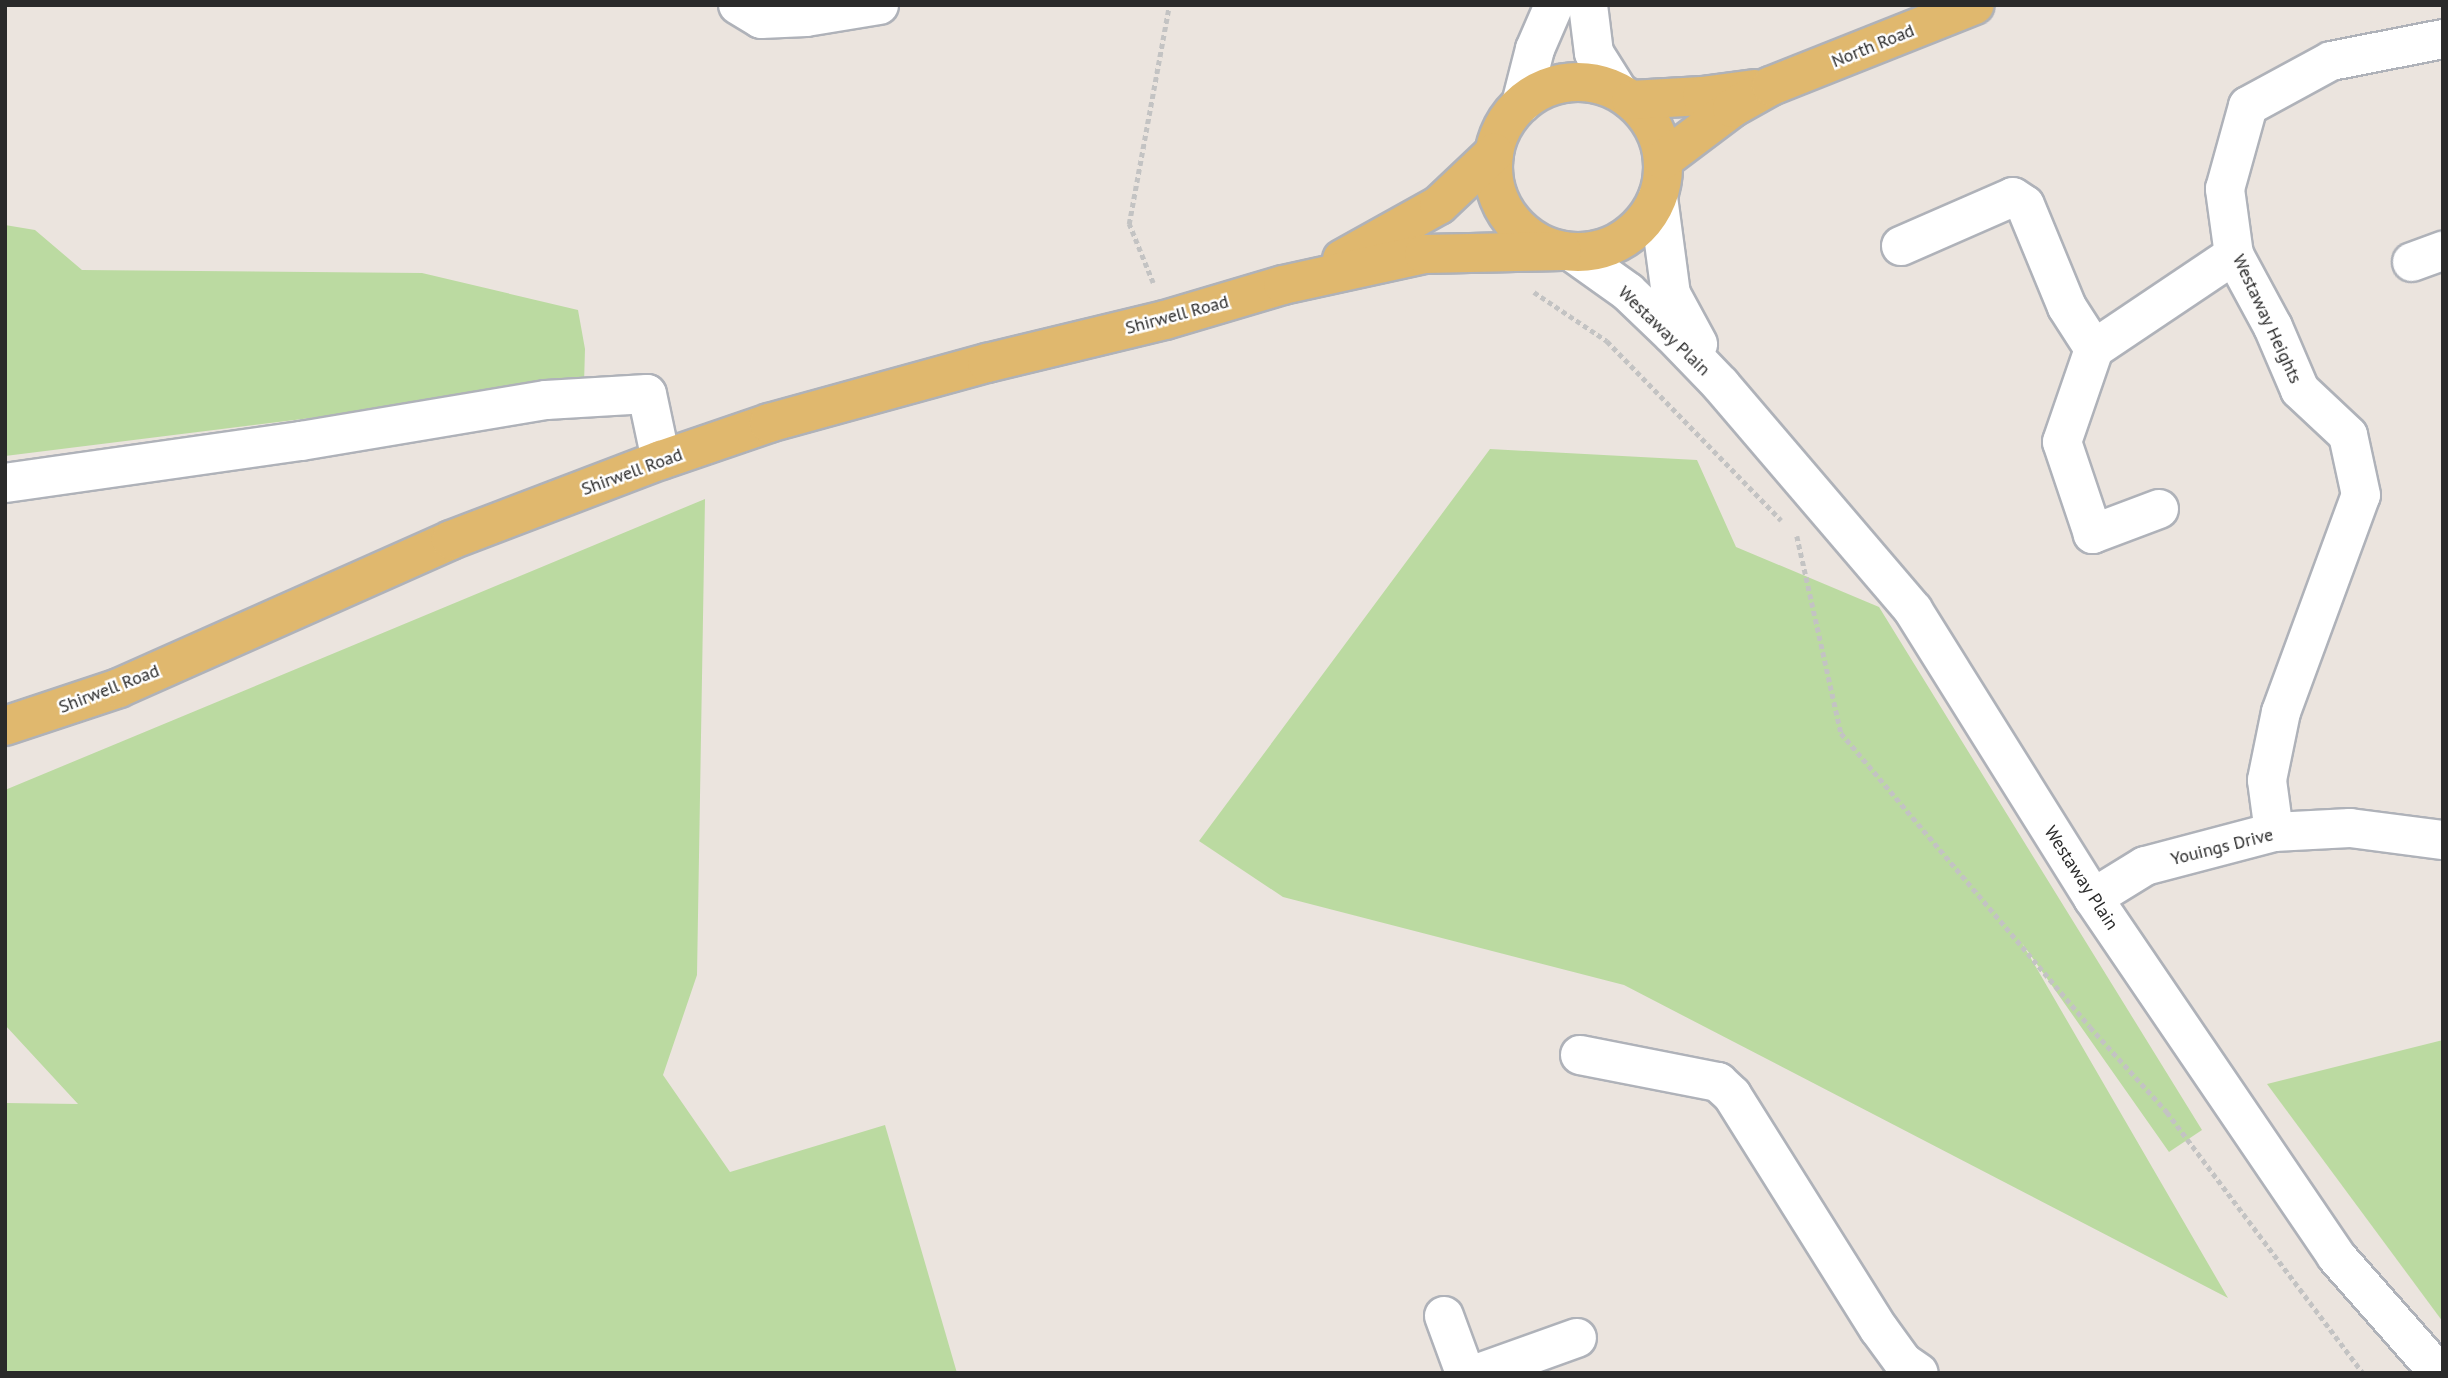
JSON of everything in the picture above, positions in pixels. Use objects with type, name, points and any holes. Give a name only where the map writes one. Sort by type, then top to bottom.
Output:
[{"type":"main road","name":"North Road","points":[[1663,160],[1732,108],[1771,86],[1975,5]]},
{"type":"main road","points":[[1584,82],[1624,96],[1652,127],[1663,160],[1658,197],[1650,214],[1624,239],[1590,252],[1567,251],[1532,238],[1508,215],[1498,196],[1494,153],[1509,118],[1521,104],[1535,94],[1567,83],[1584,82]]},
{"type":"main road","name":"North Road","points":[[1624,96],[1702,96],[1771,86]]},
{"type":"main road","name":"Shirwell Road","points":[[1283,285],[1345,258],[1439,205],[1494,153]]},
{"type":"main road","name":"Shirwell Road","points":[[5,726],[119,688],[451,540],[661,460],[769,423],[948,374],[1165,320],[1283,285],[1424,254],[1567,251]]},
{"type":"street","points":[[738,5],[761,19],[806,17],[879,5]]},
{"type":"street","points":[[1521,104],[1535,49],[1554,5]]},
{"type":"street","points":[[1588,5],[1594,53],[1624,96]]},
{"type":"street","name":"Westaway Heights","points":[[2274,832],[2267,780],[2281,712],[2361,495],[2348,435],[2300,390],[2273,327],[2234,255],[2225,189],[2248,106],[2331,61],[2443,40]]},
{"type":"street","name":"Westaway Plain","points":[[1658,197],[1671,293],[1721,385]]},
{"type":"street","points":[[1901,246],[2013,198],[2025,205],[2067,307],[2094,349]]},
{"type":"street","name":"Westaway Plain","points":[[1567,251],[1628,292],[1721,385],[1913,610],[2093,898],[2336,1256],[2424,1368]]},
{"type":"street","points":[[2159,509],[2094,534],[2062,442],[2094,349],[2234,255]]},
{"type":"street","points":[[5,483],[301,441],[546,400],[647,394],[661,460]]},
{"type":"street","name":"Youings Drive","points":[[2093,898],[2146,866],[2274,832],[2350,828],[2443,840]]},
{"type":"street","points":[[1580,1055],[1718,1082],[1732,1095],[1890,1358],[1903,1362],[1919,1373]]},
{"type":"street","points":[[1444,1316],[1465,1373]]},
{"type":"street","points":[[1479,1373],[1577,1338]]},
{"type":"path","points":[[1165,320],[1129,224],[1169,5]]},
{"type":"path","points":[[1527,288],[1607,341],[1798,538],[1841,733],[2090,1027],[2167,1112],[2363,1373]]},
{"type":"green space","points":[[5,225],[35,230],[82,270],[422,273],[578,310],[585,349],[584,384],[5,456]]},
{"type":"green space","points":[[1490,449],[1697,460],[1736,547],[1879,607],[2202,1130],[2169,1152],[2022,943],[2228,1298],[1624,985],[1283,897],[1199,841]]},
{"type":"green space","points":[[705,499],[697,975],[663,1075],[730,1172],[885,1125],[957,1373],[5,1373],[5,1103],[78,1104],[5,1025],[5,790]]},
{"type":"green space","points":[[2443,1040],[2443,1322],[2267,1084]]}]
